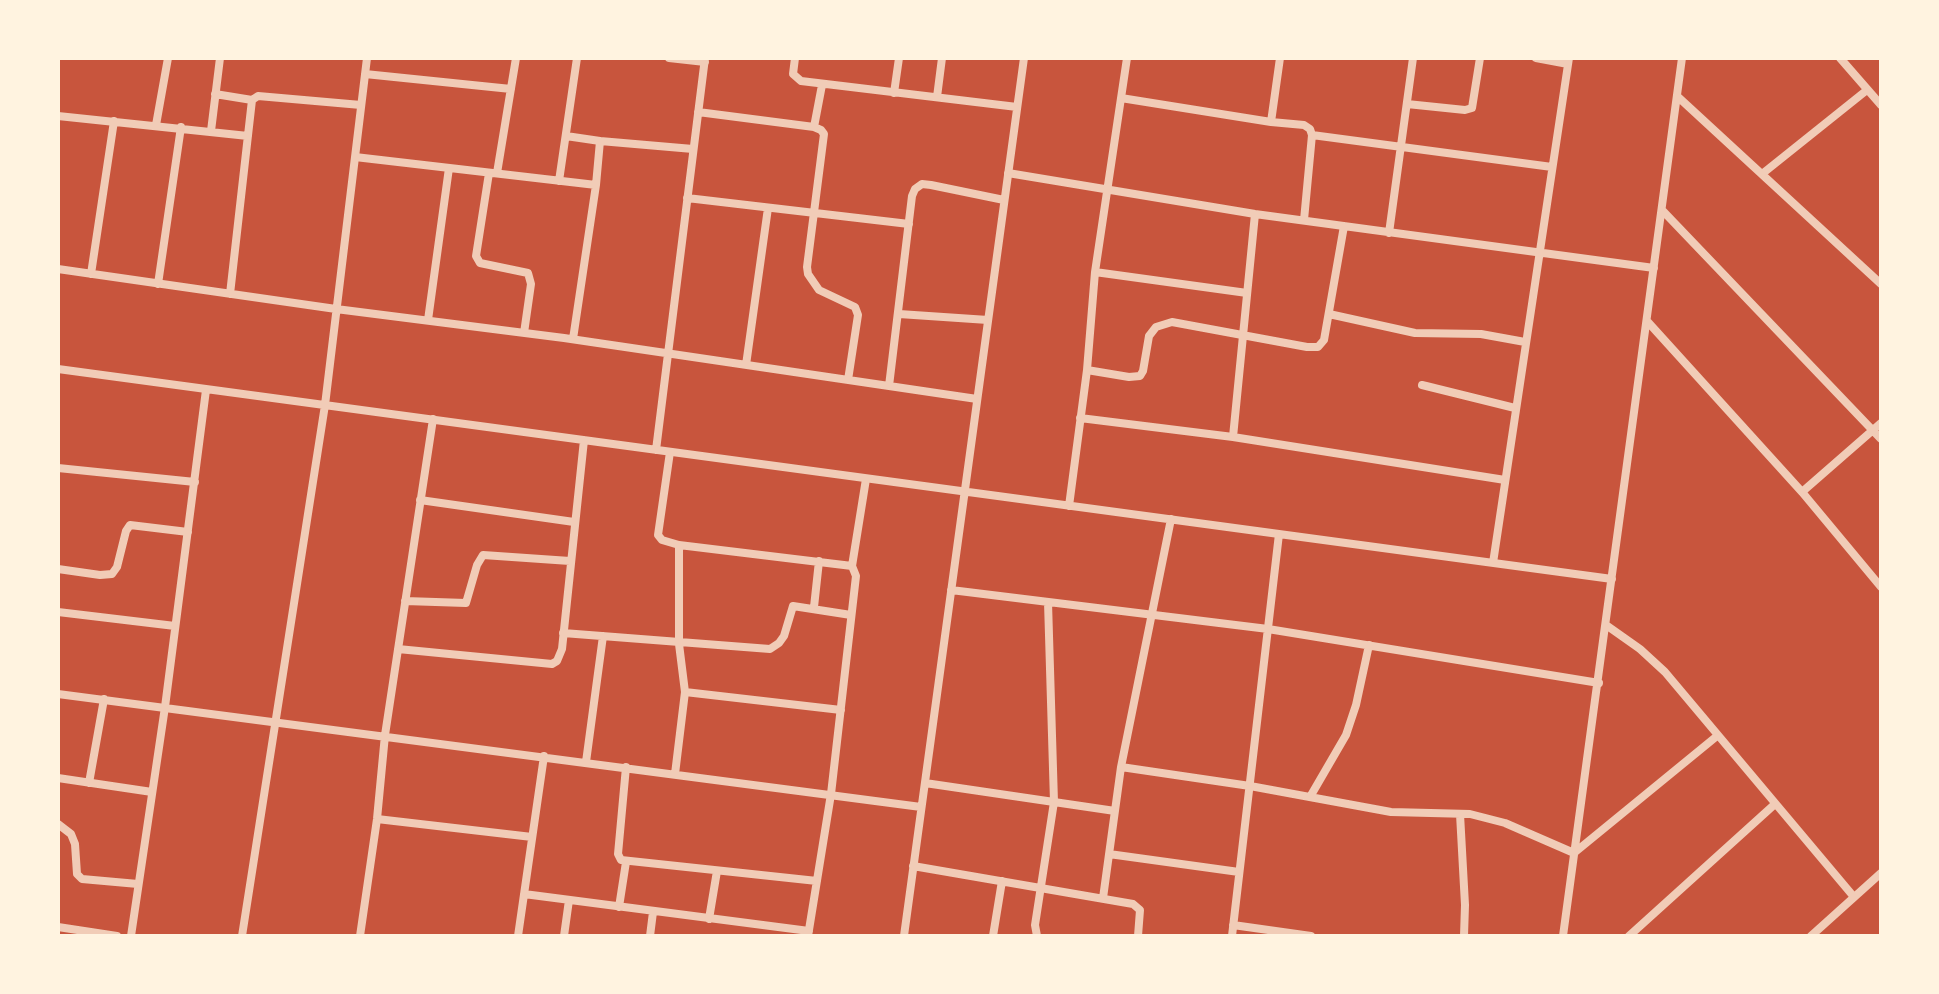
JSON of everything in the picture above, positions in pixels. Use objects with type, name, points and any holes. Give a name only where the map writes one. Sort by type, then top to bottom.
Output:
[{"type":"street","points":[[156,125],[168,58]]},
{"type":"street","points":[[211,131],[220,58]]},
{"type":"street","points":[[242,936],[325,405],[367,58]]},
{"type":"street","points":[[516,58],[477,260],[528,273],[531,284],[524,333]]},
{"type":"street","points":[[559,181],[577,58]]},
{"type":"street","points":[[656,450],[705,60],[669,58]]},
{"type":"street","points":[[795,58],[793,74],[796,79],[822,85],[1017,107]]},
{"type":"street","points":[[894,93],[899,58]]},
{"type":"street","points":[[937,97],[942,58]]},
{"type":"street","points":[[904,936],[1024,58]]},
{"type":"street","points":[[1069,506],[1087,370],[1095,272],[1127,58]]},
{"type":"street","points":[[1271,122],[1280,58]]},
{"type":"street","points":[[1389,233],[1413,58]]},
{"type":"street","points":[[1407,104],[1465,110],[1472,108],[1480,58]]},
{"type":"street","points":[[1493,563],[1568,61],[1536,58]]},
{"type":"street","points":[[1563,936],[1682,58]]},
{"type":"street","points":[[1840,58],[1881,105]]},
{"type":"street","points":[[365,74],[511,89]]},
{"type":"street","points":[[814,127],[822,85]]},
{"type":"street","points":[[1762,174],[1867,90]]},
{"type":"street","points":[[215,94],[252,100],[258,96],[361,105]]},
{"type":"street","points":[[1677,96],[1881,284]]},
{"type":"street","points":[[1121,98],[1304,125],[1312,135],[1304,220]]},
{"type":"street","points":[[230,294],[252,100]]},
{"type":"street","points":[[698,112],[814,127],[824,134],[808,274],[819,290],[855,307],[858,315],[848,380]]},
{"type":"street","points":[[58,116],[248,136]]},
{"type":"street","points":[[91,274],[114,121]]},
{"type":"street","points":[[158,284],[181,127]]},
{"type":"street","points":[[1312,135],[1552,167]]},
{"type":"street","points":[[566,136],[693,149]]},
{"type":"street","points":[[573,339],[600,141]]},
{"type":"street","points":[[355,157],[596,185]]},
{"type":"street","points":[[428,320],[449,168]]},
{"type":"street","points":[[1008,173],[1255,214],[1654,268]]},
{"type":"street","points":[[889,386],[915,189],[922,184],[1004,200]]},
{"type":"street","points":[[687,198],[909,224]]},
{"type":"street","points":[[746,365],[768,208]]},
{"type":"street","points":[[1662,210],[1881,439]]},
{"type":"street","points":[[1233,437],[1255,214]]},
{"type":"street","points":[[1087,370],[1140,376],[1149,336],[1156,327],[1165,323],[1318,347],[1324,340],[1344,226]]},
{"type":"street","points":[[58,269],[573,339],[977,399]]},
{"type":"street","points":[[1095,272],[1247,293]]},
{"type":"street","points":[[899,314],[988,320]]},
{"type":"street","points":[[1329,314],[1415,333],[1481,334],[1525,342]]},
{"type":"street","points":[[1647,321],[1802,492],[1881,587]]},
{"type":"street","points":[[58,369],[1612,579]]},
{"type":"street","points":[[1422,385],[1515,408]]},
{"type":"street","points":[[131,936],[165,707],[206,390]]},
{"type":"street","points":[[1080,418],[1233,437],[1505,480]]},
{"type":"street","points":[[360,936],[377,819],[385,735],[433,419]]},
{"type":"street","points":[[1802,492],[1881,423]]},
{"type":"street","points":[[398,649],[552,664],[560,657],[584,440]]},
{"type":"street","points":[[670,452],[658,535],[669,544],[852,566]]},
{"type":"street","points":[[58,468],[195,482]]},
{"type":"street","points":[[524,894],[808,934],[831,794],[856,576],[852,566],[866,479]]},
{"type":"street","points":[[420,500],[574,522]]},
{"type":"street","points":[[1103,898],[1121,767],[1171,519]]},
{"type":"street","points":[[58,569],[112,574],[130,525],[188,532]]},
{"type":"street","points":[[1232,936],[1279,534]]},
{"type":"street","points":[[675,774],[685,692],[679,644],[679,545]]},
{"type":"street","points":[[405,601],[466,603],[483,555],[570,561]]},
{"type":"street","points":[[814,607],[819,561]]},
{"type":"street","points":[[951,590],[1268,629],[1599,683]]},
{"type":"street","points":[[1037,936],[1035,925],[1054,802],[1048,602]]},
{"type":"street","points":[[563,633],[770,649],[784,636],[793,606],[851,615]]},
{"type":"street","points":[[58,612],[175,626]]},
{"type":"street","points":[[1606,625],[1640,649],[1665,672],[1854,897]]},
{"type":"street","points":[[586,762],[603,636]]},
{"type":"street","points":[[1310,797],[1346,735],[1369,645]]},
{"type":"street","points":[[685,692],[841,710]]},
{"type":"street","points":[[58,694],[921,807]]},
{"type":"street","points":[[89,783],[104,699]]},
{"type":"street","points":[[1574,853],[1717,736]]},
{"type":"street","points":[[518,936],[544,756]]},
{"type":"street","points":[[626,767],[618,854],[621,860],[817,881]]},
{"type":"street","points":[[1121,767],[1250,786],[1391,812],[1460,814],[1505,823],[1574,853]]},
{"type":"street","points":[[58,778],[152,792]]},
{"type":"street","points":[[925,783],[1115,811]]},
{"type":"street","points":[[1629,936],[1775,804]]},
{"type":"street","points":[[1460,814],[1464,936]]},
{"type":"street","points":[[377,819],[532,837]]},
{"type":"street","points":[[58,824],[71,834],[75,844],[77,874],[82,879],[138,884]]},
{"type":"street","points":[[1109,854],[1239,872]]},
{"type":"street","points":[[619,907],[626,862]]},
{"type":"street","points":[[913,866],[1133,904],[1140,910],[1138,936]]},
{"type":"street","points":[[709,919],[717,871]]},
{"type":"street","points":[[1811,936],[1881,873]]},
{"type":"street","points":[[993,936],[1002,881]]},
{"type":"street","points":[[564,936],[569,900]]},
{"type":"street","points":[[650,936],[653,912]]},
{"type":"street","points":[[1233,925],[1311,936]]},
{"type":"street","points":[[58,927],[117,936]]}]
